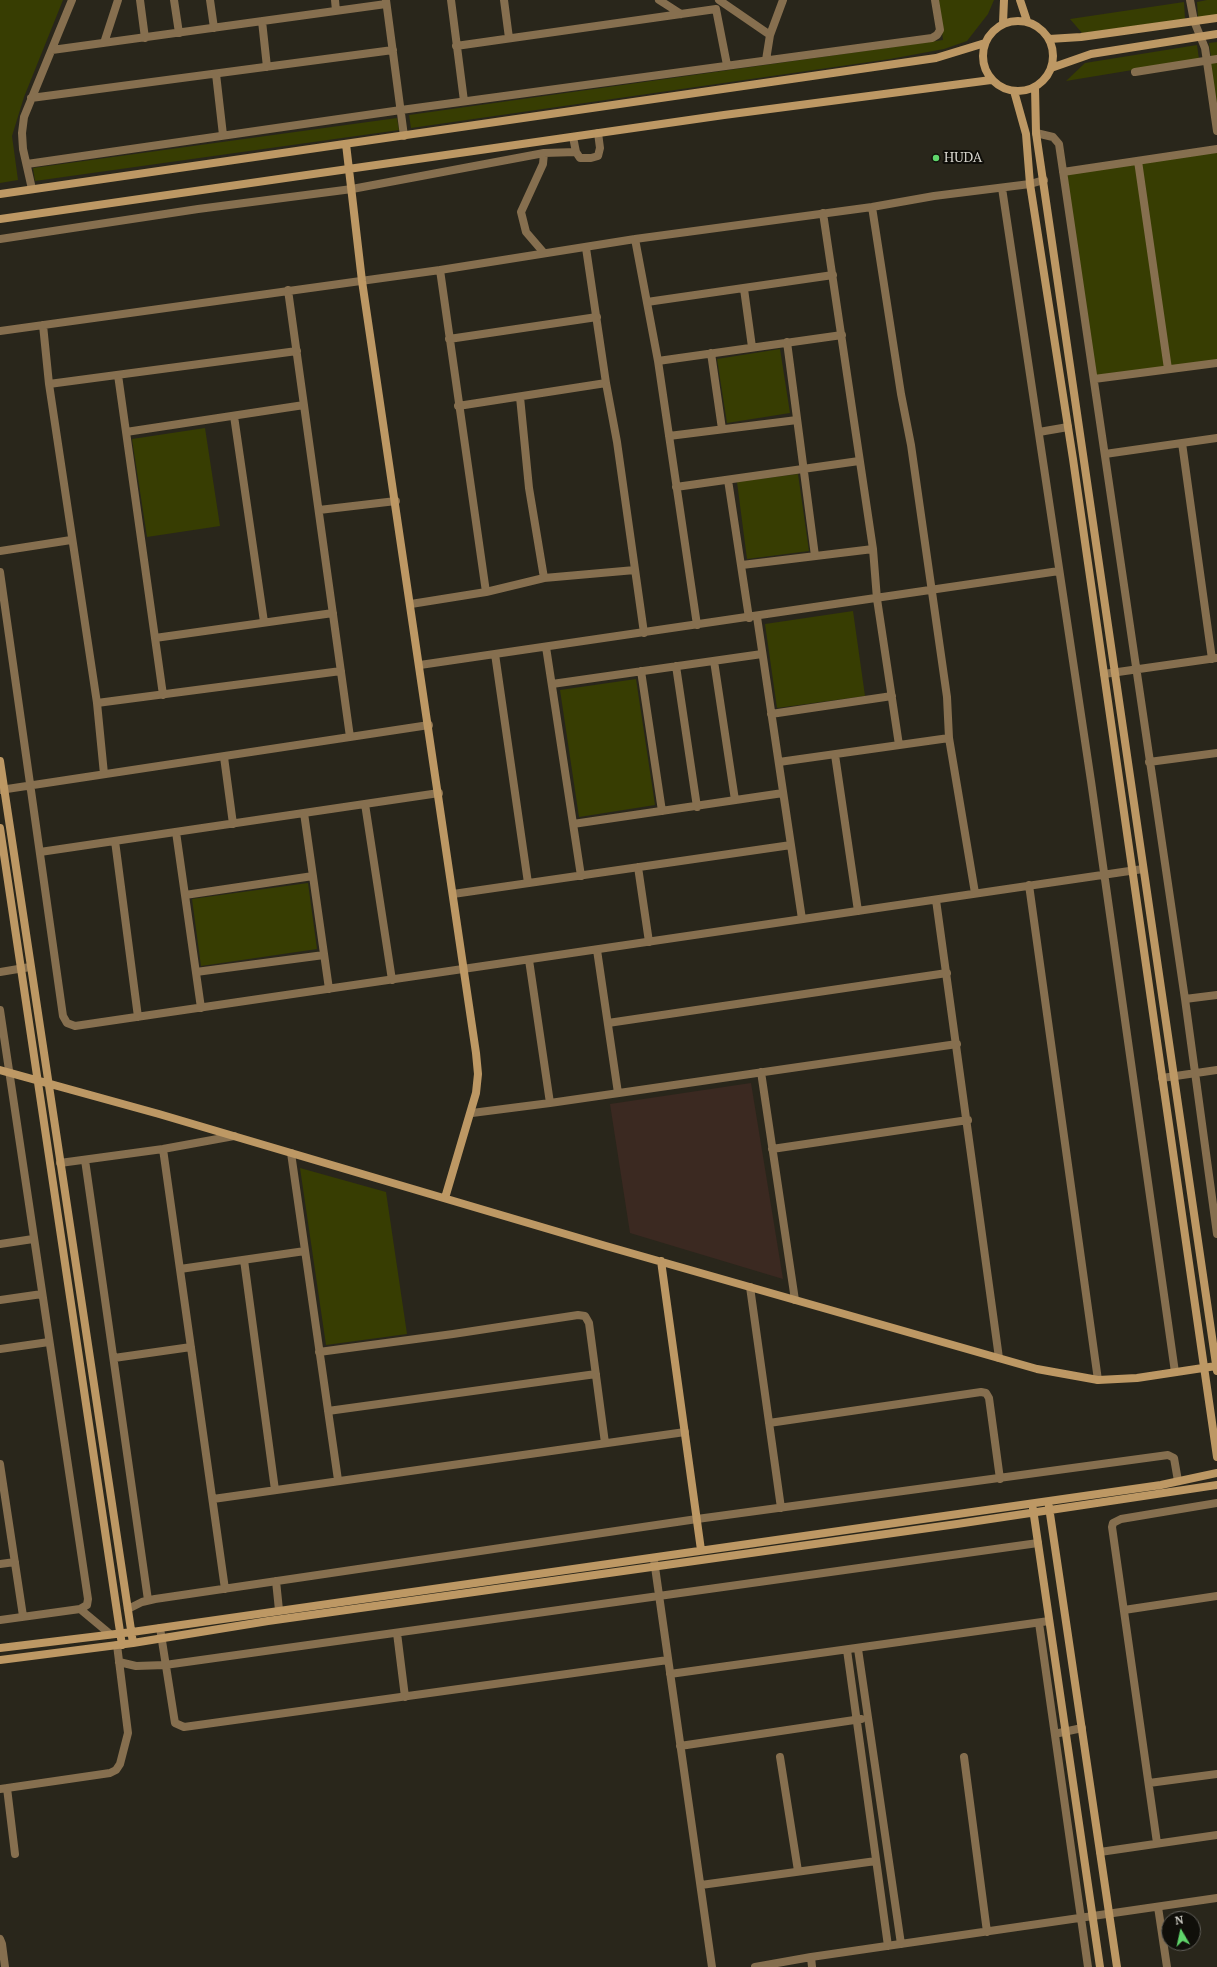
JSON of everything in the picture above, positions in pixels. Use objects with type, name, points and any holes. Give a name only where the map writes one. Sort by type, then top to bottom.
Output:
[{"type":"street","points":[[32,189],[23,149],[22,133],[24,117],[72,0]]},
{"type":"street","points":[[104,44],[118,0]]},
{"type":"street","points":[[140,0],[145,38]]},
{"type":"street","points":[[174,0],[179,33]]},
{"type":"street","points":[[210,0],[214,28]]},
{"type":"street","points":[[335,0],[336,11]]},
{"type":"street","points":[[450,0],[464,101]]},
{"type":"street","points":[[504,0],[509,38]]},
{"type":"street","points":[[659,0],[681,14]]},
{"type":"street","points":[[766,60],[770,35],[783,0]]},
{"type":"street","points":[[27,164],[464,101],[932,38],[938,35],[940,30],[935,0]]},
{"type":"street","points":[[1003,24],[1004,0]]},
{"type":"street","points":[[1020,0],[1027,21]]},
{"type":"street","points":[[1190,0],[1194,21],[1201,37],[1207,61],[1217,131]]},
{"type":"street","points":[[456,46],[681,14],[716,8],[724,1],[770,35]]},
{"type":"street","points":[[52,50],[336,11],[386,2],[404,136]]},
{"type":"street","points":[[716,8],[727,65]]},
{"type":"street","points":[[1049,39],[1081,37],[1217,18]]},
{"type":"street","points":[[1015,20],[1027,21],[1043,31],[1049,39],[1053,48],[1052,68],[1042,82],[1035,87],[1024,91],[1014,91],[1005,89],[991,80],[983,62],[985,43],[995,28],[1003,24],[1015,20]]},
{"type":"street","points":[[262,21],[267,67]]},
{"type":"street","points":[[1052,68],[1091,54],[1217,34]]},
{"type":"street","points":[[0,194],[936,58],[985,43]]},
{"type":"street","points":[[31,98],[393,50]]},
{"type":"street","points":[[1135,72],[1217,59]]},
{"type":"street","points":[[216,74],[223,135]]},
{"type":"street","points":[[0,219],[598,133],[991,80]]},
{"type":"street","points":[[0,1070],[48,1082],[661,1262],[1037,1369],[1098,1380],[1137,1378],[1204,1368],[1217,1369],[1036,133],[1035,87]]},
{"type":"street","points":[[1014,91],[1026,134],[1030,184],[1068,427],[1217,1457]]},
{"type":"street","points":[[573,137],[576,152],[580,158],[591,158],[598,156],[600,148],[598,133]]},
{"type":"street","points":[[1036,133],[1053,137],[1057,140],[1063,172],[1185,1000],[1217,1234]]},
{"type":"street","points":[[346,144],[362,281],[439,793],[478,1074],[472,1113],[445,1198]]},
{"type":"street","points":[[1063,172],[1217,149]]},
{"type":"street","points":[[0,239],[198,209],[352,189],[544,153],[576,152]]},
{"type":"street","points":[[544,153],[543,164],[521,212],[526,232],[544,253]]},
{"type":"street","points":[[1138,161],[1168,369]]},
{"type":"street","points":[[0,331],[440,270],[635,239],[872,207],[934,196],[1030,184],[1044,180]]},
{"type":"street","points":[[1002,188],[1104,875],[1175,1372]]},
{"type":"street","points":[[872,207],[901,394],[911,445],[946,698],[949,738],[975,893]]},
{"type":"street","points":[[823,213],[873,548],[877,599],[899,745]]},
{"type":"street","points":[[635,239],[658,361],[697,625]]},
{"type":"street","points":[[586,248],[606,384],[617,442],[644,633]]},
{"type":"street","points":[[440,270],[458,406],[486,592]]},
{"type":"street","points":[[647,302],[833,275]]},
{"type":"street","points":[[744,289],[752,347]]},
{"type":"street","points":[[288,290],[350,737]]},
{"type":"street","points":[[449,339],[597,317]]},
{"type":"street","points":[[43,325],[49,384],[71,540],[97,703],[104,774]]},
{"type":"street","points":[[658,361],[842,335]]},
{"type":"street","points":[[787,342],[815,556]]},
{"type":"street","points":[[49,384],[297,350]]},
{"type":"street","points":[[711,353],[722,429]]},
{"type":"street","points":[[1094,380],[1217,363]]},
{"type":"street","points":[[118,375],[163,695]]},
{"type":"street","points":[[458,406],[606,384]]},
{"type":"street","points":[[520,397],[529,488],[544,578]]},
{"type":"street","points":[[126,432],[304,405]]},
{"type":"street","points":[[234,416],[264,622]]},
{"type":"street","points":[[669,436],[797,420]]},
{"type":"street","points":[[1039,432],[1068,427]]},
{"type":"street","points":[[1105,454],[1217,438]]},
{"type":"street","points":[[1104,674],[1214,658],[1182,443]]},
{"type":"street","points":[[676,487],[859,461]]},
{"type":"street","points":[[728,480],[742,565],[762,654],[802,919]]},
{"type":"street","points":[[319,510],[396,501]]},
{"type":"street","points":[[0,551],[71,540]]},
{"type":"street","points":[[742,565],[873,548]]},
{"type":"street","points":[[411,604],[486,592],[544,578],[636,570]]},
{"type":"street","points":[[420,665],[877,599],[930,589],[1059,571]]},
{"type":"street","points":[[0,572],[63,1016],[67,1023],[75,1026],[1143,869]]},
{"type":"street","points":[[155,638],[333,613]]},
{"type":"street","points":[[546,647],[581,876]]},
{"type":"street","points":[[495,654],[528,883]]},
{"type":"street","points":[[552,684],[762,654]]},
{"type":"street","points":[[714,661],[735,800]]},
{"type":"street","points":[[676,666],[697,807]]},
{"type":"street","points":[[97,703],[341,671]]},
{"type":"street","points":[[641,671],[662,811]]},
{"type":"street","points":[[771,714],[892,696]]},
{"type":"street","points":[[2,790],[429,726]]},
{"type":"street","points":[[779,762],[949,738]]},
{"type":"street","points":[[1149,762],[1217,753]]},
{"type":"street","points":[[835,755],[858,911]]},
{"type":"street","points":[[224,757],[233,824]]},
{"type":"street","points":[[0,761],[2,790],[133,1643]]},
{"type":"street","points":[[40,852],[439,793]]},
{"type":"street","points":[[573,824],[783,794]]},
{"type":"street","points":[[365,804],[392,980]]},
{"type":"street","points":[[304,813],[329,989]]},
{"type":"street","points":[[0,828],[47,1149],[121,1633],[119,1662],[128,1733],[124,1755],[116,1770],[110,1773],[3,1788],[15,1854]]},
{"type":"street","points":[[176,832],[201,1008]]},
{"type":"street","points":[[115,841],[138,1017]]},
{"type":"street","points":[[453,894],[791,845]]},
{"type":"street","points":[[638,867],[649,942]]},
{"type":"street","points":[[185,895],[313,876]]},
{"type":"street","points":[[1030,885],[1098,1380]]},
{"type":"street","points":[[936,900],[968,1120],[999,1358]]},
{"type":"street","points":[[597,950],[618,1093]]},
{"type":"street","points":[[196,972],[324,955]]},
{"type":"street","points":[[529,960],[550,1103]]},
{"type":"street","points":[[0,972],[30,967]]},
{"type":"street","points":[[608,1023],[947,974]]},
{"type":"street","points":[[1185,1000],[1217,995]]},
{"type":"street","points":[[0,1010],[88,1599],[87,1605],[80,1609],[0,1620]]},
{"type":"street","points":[[472,1113],[957,1044]]},
{"type":"street","points":[[1162,1078],[1217,1070]]},
{"type":"street","points":[[761,1072],[795,1300]]},
{"type":"street","points":[[772,1149],[968,1120]]},
{"type":"street","points":[[60,1163],[163,1149],[234,1136]]},
{"type":"street","points":[[47,1149],[57,1147]]},
{"type":"street","points":[[163,1149],[226,1589]]},
{"type":"street","points":[[291,1153],[338,1480]]},
{"type":"street","points":[[85,1160],[148,1600]]},
{"type":"street","points":[[0,1244],[34,1239]]},
{"type":"street","points":[[180,1269],[305,1251]]},
{"type":"street","points":[[244,1260],[275,1490]]},
{"type":"street","points":[[661,1262],[701,1550]]},
{"type":"street","points":[[750,1287],[781,1508]]},
{"type":"street","points":[[0,1300],[42,1294]]},
{"type":"street","points":[[319,1352],[578,1315],[585,1316],[589,1323],[605,1443]]},
{"type":"street","points":[[0,1349],[49,1342]]},
{"type":"street","points":[[114,1358],[191,1347]]},
{"type":"street","points":[[328,1411],[596,1374]]},
{"type":"street","points":[[769,1423],[981,1392],[986,1393],[989,1398],[1000,1479]]},
{"type":"street","points":[[213,1499],[338,1480],[685,1432]]},
{"type":"street","points":[[128,1609],[148,1600],[276,1581],[781,1508],[1168,1455],[1174,1458],[1178,1481]]},
{"type":"street","points":[[0,1464],[23,1616]]},
{"type":"street","points":[[0,1648],[132,1632],[654,1557],[1178,1481],[1217,1473]]},
{"type":"street","points":[[0,1660],[162,1639],[268,1621],[1034,1513],[1217,1485]]},
{"type":"street","points":[[1048,1500],[1117,1967]]},
{"type":"street","points":[[1032,1502],[1100,1967]]},
{"type":"street","points":[[1156,1843],[1113,1523],[1121,1519],[1217,1503]]},
{"type":"street","points":[[119,1662],[136,1666],[165,1665],[1038,1543]]},
{"type":"street","points":[[654,1557],[658,1597],[712,1967]]},
{"type":"street","points":[[0,1564],[15,1562]]},
{"type":"street","points":[[276,1581],[279,1610]]},
{"type":"street","points":[[1124,1610],[1217,1596]]},
{"type":"street","points":[[80,1609],[110,1634]]},
{"type":"street","points":[[670,1674],[858,1649],[1049,1621]]},
{"type":"street","points":[[1040,1623],[1088,1967]]},
{"type":"street","points":[[160,1628],[175,1723],[184,1727],[668,1660]]},
{"type":"street","points":[[397,1633],[405,1697]]},
{"type":"street","points":[[858,1649],[901,1944]]},
{"type":"street","points":[[847,1650],[888,1946]]},
{"type":"street","points":[[680,1746],[868,1718]]},
{"type":"street","points":[[1056,1733],[1082,1728]]},
{"type":"street","points":[[780,1757],[798,1870]]},
{"type":"street","points":[[964,1757],[987,1932]]},
{"type":"street","points":[[1149,1783],[1217,1774]]},
{"type":"street","points":[[1100,1852],[1217,1835]]},
{"type":"street","points":[[701,1885],[798,1870],[876,1861]]},
{"type":"street","points":[[756,1967],[810,1957],[1217,1898]]},
{"type":"street","points":[[1158,1907],[1167,1967]]},
{"type":"street","points":[[0,1939],[5,1967]]},
{"type":"street","points":[[810,1957],[812,1967]]},
{"type":"shaded area","points":[[751,1083],[783,1279],[630,1233],[610,1104]]},
{"type":"green space","points":[[0,0],[63,0],[24,97],[12,136],[18,180],[0,183]]},
{"type":"green space","points":[[938,0],[994,0],[988,14],[967,41],[944,49],[890,59],[411,128],[409,115],[943,40]]},
{"type":"green space","points":[[1217,0],[1217,15],[1198,17],[1197,2]]},
{"type":"green space","points":[[1184,2],[1185,19],[1082,33],[1070,19]]},
{"type":"green space","points":[[1217,42],[1217,56],[1211,57],[1209,43]]},
{"type":"green space","points":[[1197,45],[1199,59],[1066,81],[1085,63]]},
{"type":"green space","points":[[1217,59],[1217,131],[1207,61]]},
{"type":"green space","points":[[397,118],[399,130],[35,181],[33,168]]},
{"type":"green space","points":[[1217,149],[1217,363],[1094,379],[1063,172]]},
{"type":"green space","points":[[780,349],[790,413],[727,423],[717,359]]},
{"type":"green space","points":[[205,428],[220,526],[147,537],[132,439]]},
{"type":"green space","points":[[798,474],[809,551],[747,559],[737,482]]},
{"type":"green space","points":[[853,611],[865,696],[777,708],[765,624]]},
{"type":"green space","points":[[636,679],[655,805],[579,817],[560,690]]},
{"type":"green space","points":[[308,883],[317,949],[201,966],[192,899]]},
{"type":"green space","points":[[300,1168],[386,1192],[407,1334],[326,1345]]},
{"type":"place","name":"HUDA","points":[[936,158]]}]
